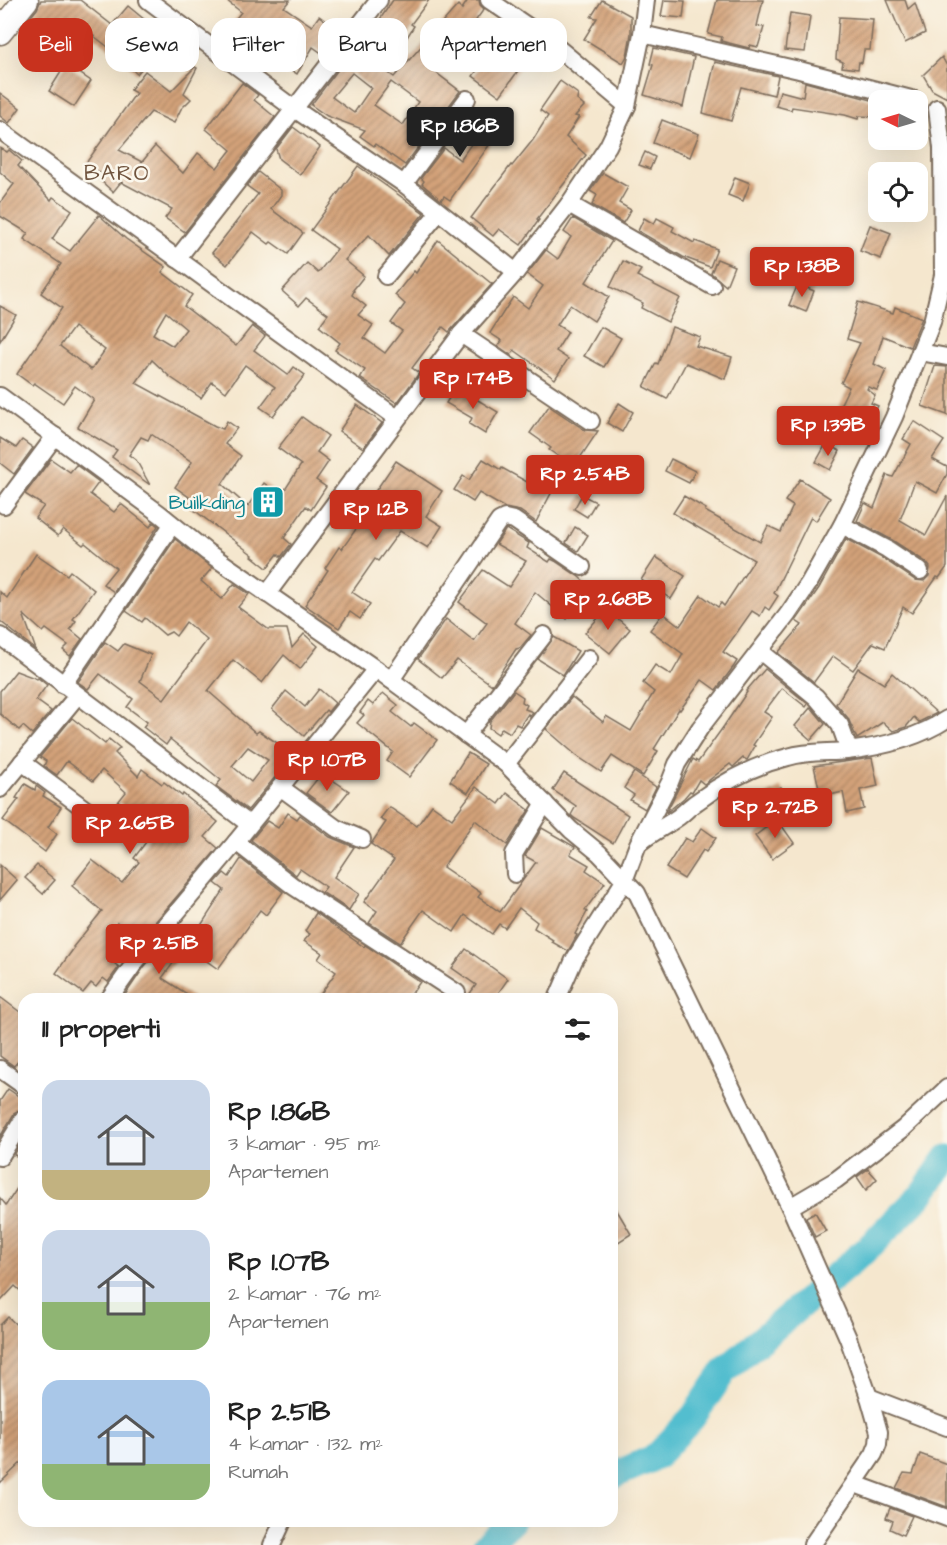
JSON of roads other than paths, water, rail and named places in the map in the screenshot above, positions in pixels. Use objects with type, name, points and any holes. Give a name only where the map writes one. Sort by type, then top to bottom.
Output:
[{"type":"highway","points":[[0,32],[26,0]]},
{"type":"street","points":[[148,0],[293,108],[404,184],[516,272]]},
{"type":"street","points":[[177,259],[379,0]]},
{"type":"street","points":[[489,0],[552,43],[627,106]]},
{"type":"street","points":[[267,594],[461,333],[516,272],[569,204],[608,146],[627,106],[642,34],[646,0]]},
{"type":"street","points":[[642,34],[874,90]]},
{"type":"street","points":[[404,184],[467,99]]},
{"type":"street","points":[[560,993],[574,960],[624,881],[638,844],[677,764],[700,728],[802,594],[842,525],[894,417],[932,322],[943,276],[942,110]]},
{"type":"street","points":[[0,130],[397,418]]},
{"type":"street","points":[[569,204],[712,286]]},
{"type":"street","points":[[386,276],[438,212]]},
{"type":"street","points":[[461,333],[591,421]]},
{"type":"street","points":[[920,352],[947,357]]},
{"type":"street","points":[[0,396],[207,552],[376,669],[506,764],[637,892],[792,1211],[848,1338],[869,1397],[879,1440],[874,1454],[812,1545]]},
{"type":"street","points":[[4,505],[55,436]]},
{"type":"street","points":[[391,680],[499,521],[505,518],[514,520],[582,567]]},
{"type":"street","points":[[63,685],[172,525]]},
{"type":"street","points":[[842,525],[887,549],[920,571]]},
{"type":"street","points":[[466,735],[544,634]]},
{"type":"street","points":[[0,636],[249,824]]},
{"type":"street","points":[[760,651],[816,698],[840,724],[849,750]]},
{"type":"street","points":[[506,764],[589,658]]},
{"type":"street","points":[[113,993],[136,961],[376,669]]},
{"type":"street","points":[[0,789],[77,696]]},
{"type":"street","points":[[638,844],[681,815],[697,801],[734,777],[752,769],[789,756],[810,752],[849,750],[889,743],[928,731],[947,719]]},
{"type":"street","points":[[22,762],[89,812]]},
{"type":"street","points":[[280,787],[336,828],[362,839]]},
{"type":"street","points":[[514,874],[514,854],[545,803]]},
{"type":"street","points":[[236,842],[294,886],[457,993]]},
{"type":"street","points":[[0,1069],[18,1082]]},
{"type":"street","points":[[792,1211],[903,1129],[947,1088]]},
{"type":"street","points":[[0,1157],[18,1128]]},
{"type":"street","points":[[869,1397],[947,1427]]},
{"type":"street","points":[[855,1484],[947,1518]]},
{"type":"street","points":[[272,1545],[280,1527]]},
{"type":"waterway","points":[[618,1473],[656,1457],[693,1417],[725,1370],[868,1248],[921,1195],[947,1158]]},
{"type":"waterway","points":[[486,1545],[506,1527]]},
{"type":"place","name":"Builkding","points":[[268,502]]},
{"type":"district","name":"BARO","points":[[117,172]]}]
